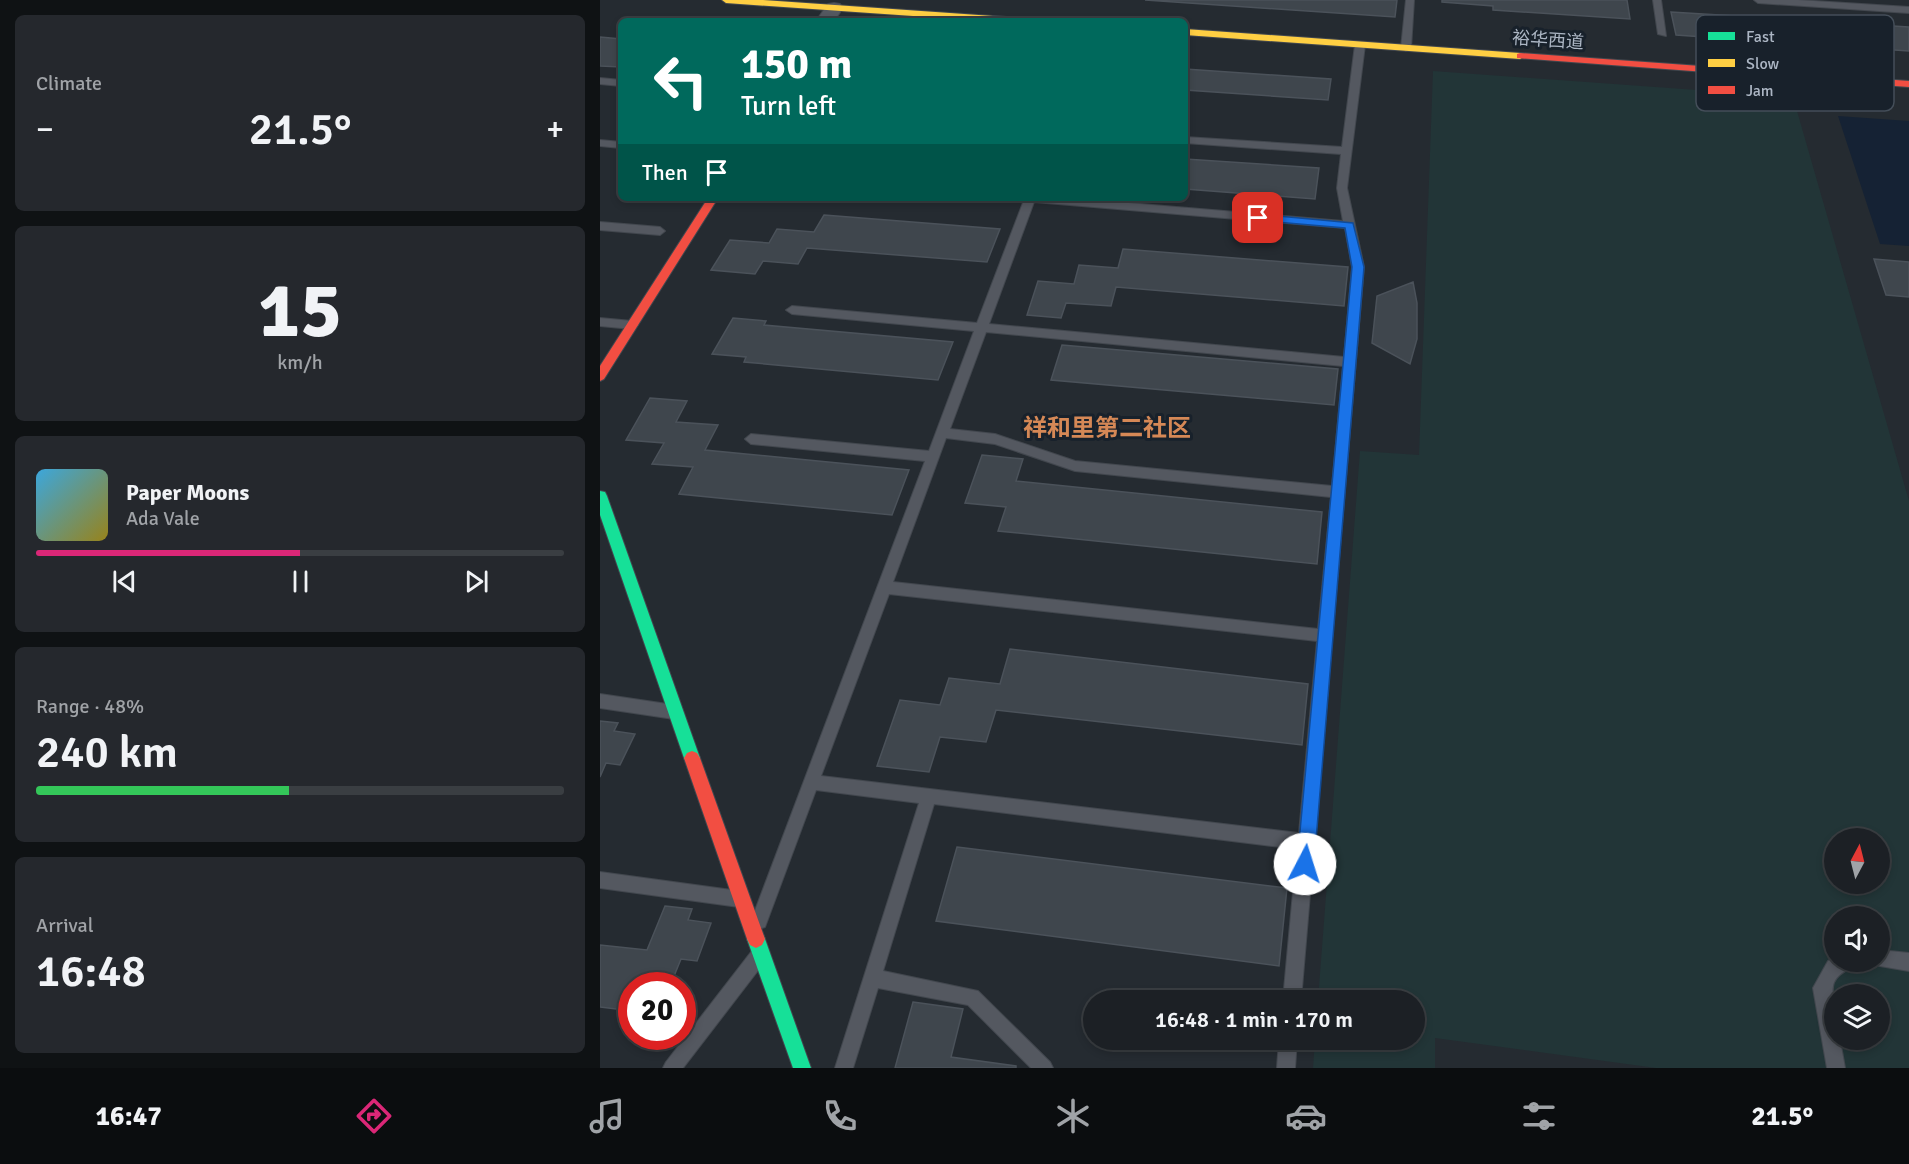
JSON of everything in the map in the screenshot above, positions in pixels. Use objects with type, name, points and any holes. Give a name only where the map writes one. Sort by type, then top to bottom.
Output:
[{"type":"street","points":[[726,0],[801,2],[829,14],[940,18]]},
{"type":"street","name":"裕华西道","points":[[1188,33],[1696,69]]},
{"type":"street","name":"裕华西道","points":[[1894,83],[1909,84]]},
{"type":"street","points":[[600,376],[711,201]]},
{"type":"street","points":[[600,496],[802,1068]]},
{"type":"lane","points":[[1406,48],[1410,0]]},
{"type":"lane","points":[[1657,0],[1663,34]]},
{"type":"lane","points":[[1758,0],[1909,10]]},
{"type":"lane","points":[[1293,990],[1358,267],[1342,188],[1359,45]]},
{"type":"lane","points":[[600,81],[618,83]]},
{"type":"lane","points":[[1188,140],[1347,151]]},
{"type":"lane","points":[[600,143],[618,145]]},
{"type":"lane","points":[[754,933],[1028,201]]},
{"type":"lane","points":[[1065,201],[1350,225]]},
{"type":"lane","points":[[600,226],[660,231]]},
{"type":"lane","points":[[792,310],[1350,362]]},
{"type":"lane","points":[[600,322],[633,325]]},
{"type":"lane","points":[[942,433],[994,439],[1075,466],[1336,492]]},
{"type":"lane","points":[[751,439],[933,457]]},
{"type":"lane","points":[[600,553],[621,555]]},
{"type":"lane","points":[[884,587],[1326,636]]},
{"type":"lane","points":[[600,701],[676,712]]},
{"type":"lane","points":[[811,782],[1308,842]]},
{"type":"lane","points":[[844,1068],[929,796]]},
{"type":"lane","points":[[600,880],[741,899]]},
{"type":"lane","points":[[672,1068],[760,954]]},
{"type":"lane","points":[[1890,959],[1909,962]]},
{"type":"lane","points":[[1831,972],[1822,988],[1836,1068]]},
{"type":"lane","points":[[872,978],[972,997],[1044,1068]]},
{"type":"lane","points":[[1286,1068],[1287,1050]]},
{"type":"shaded area","points":[[1433,71],[1696,90],[1696,111],[1797,111],[1909,501],[1909,1068],[1656,1068],[1435,1038],[1435,1068],[1313,1068],[1314,1050],[1425,1050],[1425,990],[1319,990],[1360,451],[1419,455]]},
{"type":"water","points":[[1838,116],[1909,121],[1909,246],[1880,244]]},
{"type":"building","points":[[1145,0],[1397,0],[1395,17]]},
{"type":"building","points":[[1442,0],[1627,0],[1630,19],[1493,10],[1493,6],[1442,2]]},
{"type":"building","points":[[1671,12],[1719,15],[1696,15],[1696,36],[1676,35]]},
{"type":"building","points":[[1894,26],[1909,27],[1909,51],[1894,50]]},
{"type":"building","points":[[600,37],[618,39],[618,67],[600,66]]},
{"type":"building","points":[[1188,69],[1331,79],[1328,100],[1188,90]]},
{"type":"building","points":[[1188,159],[1319,168],[1315,199],[1188,189]]},
{"type":"building","points":[[824,215],[1000,229],[987,262],[807,248],[798,264],[763,261],[755,274],[711,270],[730,240],[769,243],[777,229],[814,232]]},
{"type":"building","points":[[1123,249],[1348,267],[1344,306],[1116,287],[1111,306],[1066,303],[1061,318],[1027,315],[1038,281],[1074,284],[1079,265],[1118,268]]},
{"type":"building","points":[[1874,259],[1909,262],[1909,297],[1886,295]]},
{"type":"building","points":[[1413,282],[1417,303],[1417,339],[1410,364],[1372,343],[1377,296]]},
{"type":"building","points":[[733,318],[766,321],[764,325],[953,342],[938,380],[744,362],[746,357],[712,354]]},
{"type":"building","points":[[1062,345],[1338,369],[1334,405],[1051,380]]},
{"type":"building","points":[[650,398],[687,401],[676,422],[718,425],[705,450],[909,470],[892,515],[679,494],[693,467],[652,464],[664,443],[626,440]]},
{"type":"building","points":[[982,455],[1023,459],[1016,481],[1322,512],[1317,564],[998,531],[1006,507],[965,503]]},
{"type":"building","points":[[1010,649],[1308,684],[1302,745],[996,710],[986,742],[940,737],[929,772],[877,766],[900,700],[940,705],[949,678],[1000,684]]},
{"type":"building","points":[[600,721],[618,723],[614,731],[635,734],[620,765],[606,763],[600,777]]},
{"type":"building","points":[[957,847],[1287,888],[1279,966],[936,921]]},
{"type":"building","points":[[665,906],[692,909],[688,920],[711,923],[697,961],[681,959],[676,972],[618,972],[618,1009],[600,1007],[600,945],[647,950]]},
{"type":"building","points":[[913,1002],[963,1009],[951,1057],[1016,1066],[1016,1068],[895,1068]]},
{"type":"traffic: fast","points":[[600,496],[692,758]]},
{"type":"traffic: fast","points":[[756,939],[802,1068]]},
{"type":"traffic: slow","points":[[726,0],[981,18]]},
{"type":"traffic: slow","points":[[1188,32],[1520,56]]},
{"type":"traffic: jam","points":[[1520,56],[1696,69]]},
{"type":"traffic: jam","points":[[1894,83],[1909,84]]},
{"type":"traffic: jam","points":[[600,376],[711,201]]},
{"type":"traffic: jam","points":[[692,758],[756,939]]},
{"type":"district","name":"祥和里第二社区","points":[[1107,428]]},
{"type":"route","points":[[1258,218],[1350,225],[1358,267],[1336,492],[1326,636],[1305,864]]}]
